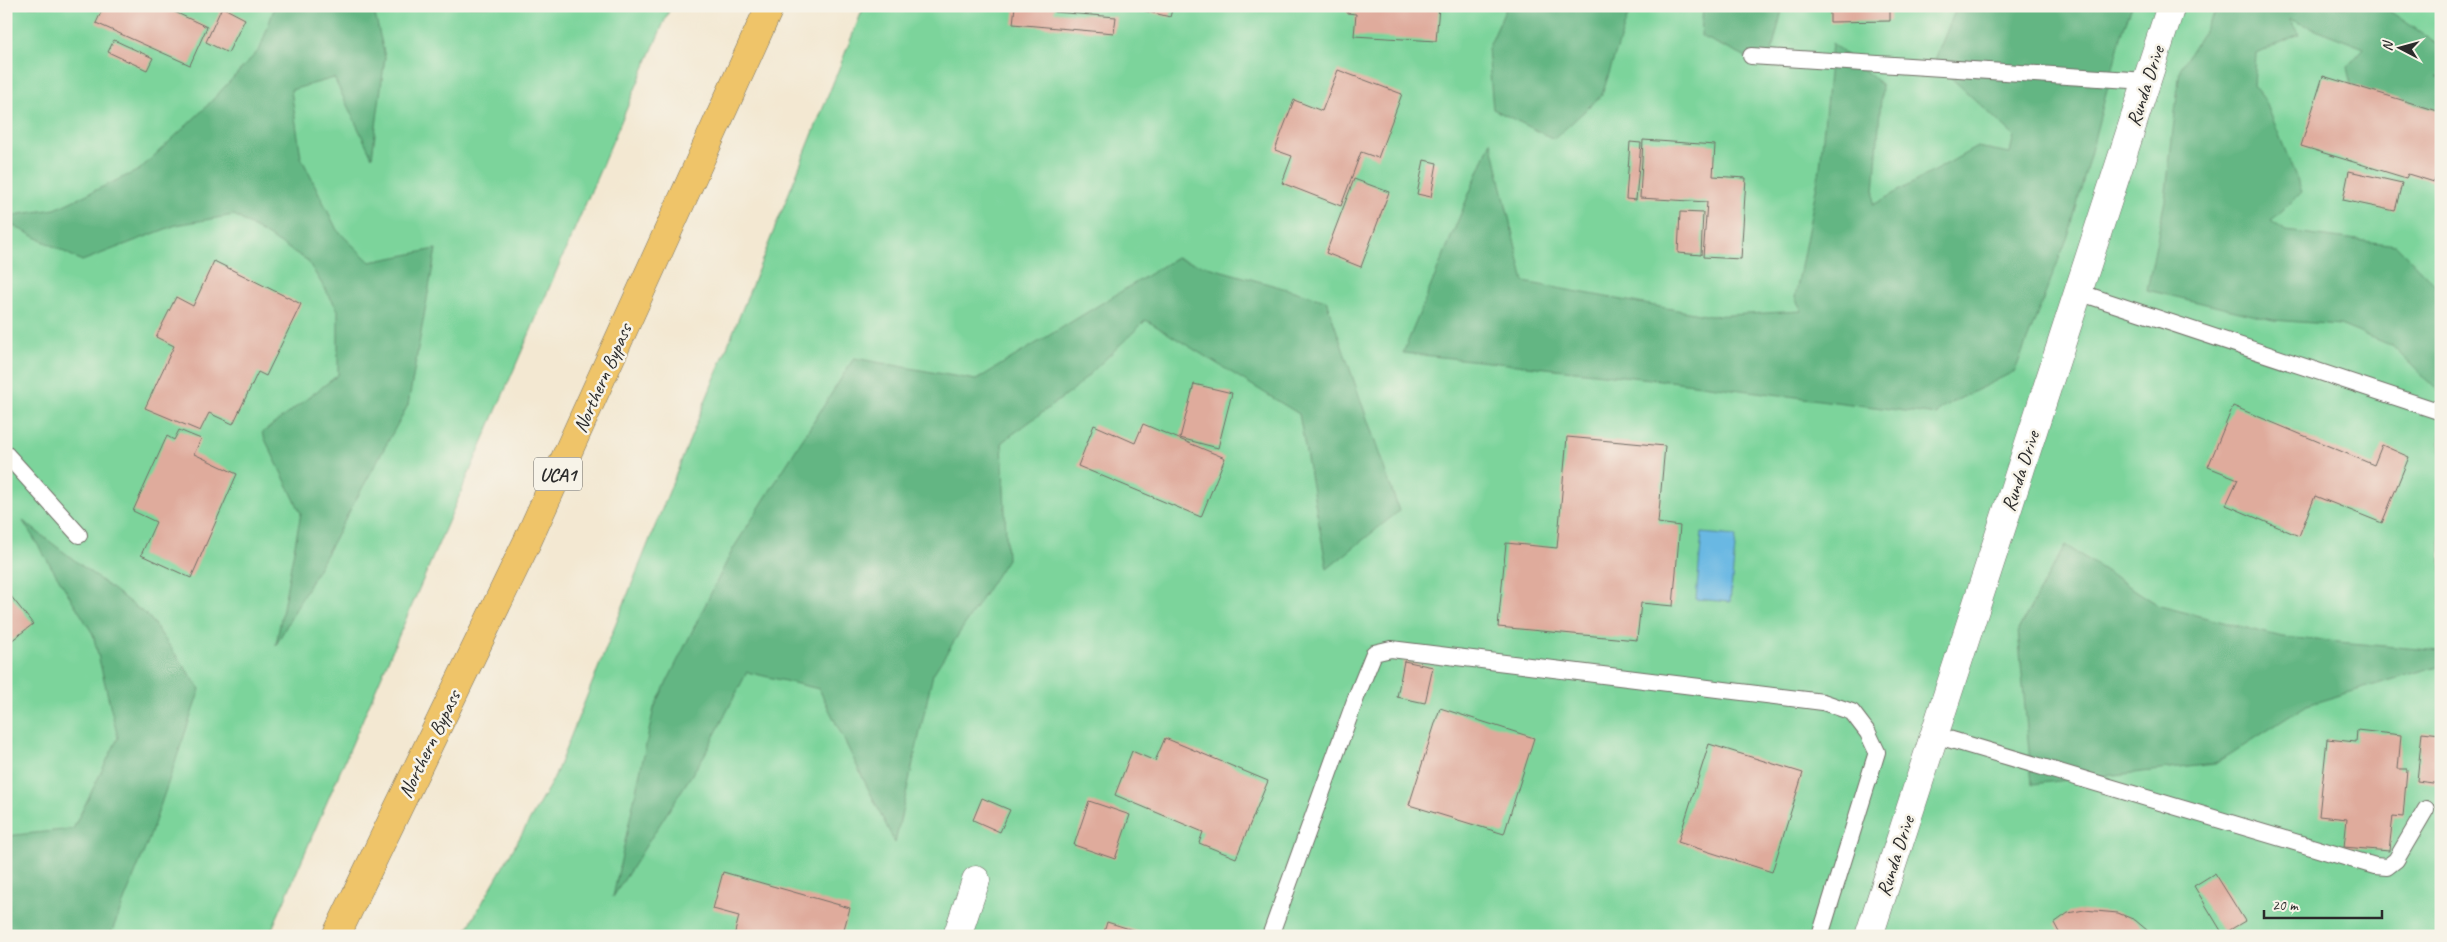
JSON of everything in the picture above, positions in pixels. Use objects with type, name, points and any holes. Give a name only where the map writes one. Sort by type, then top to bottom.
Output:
[{"type":"main road","name":"Northern Bypass","points":[[336,936],[528,540],[770,6]]},
{"type":"street","name":"Runda Drive","points":[[1869,936],[2171,6]]},
{"type":"street","points":[[957,936],[976,880]]},
{"type":"lane","points":[[1751,56],[2147,81]]},
{"type":"lane","points":[[2078,292],[2441,412]]},
{"type":"lane","points":[[6,454],[79,535]]},
{"type":"lane","points":[[1270,936],[1370,662],[1374,654],[1391,649],[1824,702],[1852,712],[1868,733],[1877,752],[1820,936]]},
{"type":"lane","points":[[1935,735],[2375,866],[2387,867],[2396,860],[2426,809]]},
{"type":"green space","points":[[6,6],[671,6],[269,936],[6,936]]},
{"type":"green space","points":[[275,6],[373,6],[385,57],[372,157],[334,78],[291,90],[301,157],[337,230],[370,262],[436,249],[408,405],[276,645],[301,513],[262,433],[338,375],[338,310],[307,260],[234,215],[176,225],[82,261],[6,222],[6,216],[55,209],[139,170],[203,110],[260,49]]},
{"type":"green space","points":[[864,6],[2441,6],[2441,936],[463,936],[554,778]]},
{"type":"green space","points":[[1507,6],[1631,6],[1602,95],[1554,139],[1493,109],[1488,49]]},
{"type":"green space","points":[[1703,6],[1783,6],[1768,68],[1701,36]]},
{"type":"green space","points":[[1957,6],[2132,6],[2122,33],[2070,231],[2015,371],[1941,408],[1937,415],[1670,381],[1403,353],[1491,141],[1524,282],[1710,316],[1802,311],[1795,298],[1820,168],[1832,43],[1882,85],[1873,205],[1977,147],[2010,153],[2014,136],[1934,62]]},
{"type":"green space","points":[[2219,6],[2382,6],[2441,46],[2441,78],[2437,77],[2441,80],[2441,155],[2365,150],[2347,67],[2364,48],[2289,19],[2299,34],[2256,54],[2254,86],[2265,100],[2302,192],[2271,221],[2286,231],[2396,245],[2441,291],[2441,394],[2392,346],[2340,325],[2273,320],[2147,290],[2165,200],[2180,69]]},
{"type":"green space","points":[[1176,258],[1326,300],[1399,511],[1327,569],[1299,414],[1146,320],[1073,390],[1002,442],[1007,559],[933,674],[895,843],[819,689],[747,672],[705,754],[613,897],[654,708],[733,549],[854,358],[976,380]]},
{"type":"green space","points":[[23,521],[149,617],[200,689],[149,839],[110,936],[6,936],[6,836],[73,829],[118,738],[93,634]]},
{"type":"green space","points":[[2065,545],[2160,606],[2282,637],[2441,651],[2441,665],[2307,705],[2215,764],[2032,784],[2018,630]]},
{"type":"water","points":[[1702,533],[1736,536],[1730,602],[1696,599]]},
{"type":"building","points":[[104,6],[162,6],[207,27],[190,65],[96,23]]},
{"type":"building","points":[[1015,6],[1055,6],[1054,12],[1116,17],[1114,33],[1013,24]]},
{"type":"building","points":[[1125,6],[1173,6],[1170,17]]},
{"type":"building","points":[[1348,6],[1439,7],[1436,41],[1354,36],[1356,14],[1347,13]]},
{"type":"building","points":[[1830,6],[1890,6],[1890,21],[1830,22]]},
{"type":"building","points":[[222,7],[245,19],[228,53],[206,42]]},
{"type":"building","points":[[114,40],[153,58],[147,70],[108,52]]},
{"type":"building","points":[[1338,70],[1402,94],[1378,158],[1361,152],[1341,206],[1282,183],[1292,156],[1275,150],[1294,100],[1322,111]]},
{"type":"building","points":[[2323,76],[2441,112],[2441,168],[2439,167],[2434,182],[2408,174],[2406,178],[2301,146]]},
{"type":"building","points":[[1643,140],[1715,145],[1713,176],[1746,178],[1741,259],[1703,257],[1707,202],[1640,198]]},
{"type":"building","points":[[1630,142],[1641,143],[1636,200],[1626,199]]},
{"type":"building","points":[[1424,160],[1437,163],[1431,197],[1417,194]]},
{"type":"building","points":[[2349,171],[2402,183],[2395,211],[2343,200]]},
{"type":"building","points":[[1354,179],[1389,192],[1361,267],[1326,253]]},
{"type":"building","points":[[1680,212],[1703,213],[1701,255],[1678,253]]},
{"type":"building","points":[[214,261],[301,304],[266,376],[258,372],[233,424],[209,413],[200,431],[145,408],[174,346],[156,337],[176,297],[193,306]]},
{"type":"building","points":[[1194,384],[1232,393],[1218,448],[1180,438]]},
{"type":"building","points":[[2233,406],[2374,465],[2382,445],[2409,457],[2382,523],[2315,496],[2299,536],[2226,505],[2238,479],[2208,467]]},
{"type":"building","points":[[1143,424],[1225,458],[1201,517],[1078,466],[1094,425],[1135,443]]},
{"type":"building","points":[[179,430],[201,439],[194,454],[237,474],[191,578],[141,555],[156,522],[133,511],[167,436],[174,440]]},
{"type":"building","points":[[1567,437],[1665,446],[1658,523],[1680,526],[1673,606],[1641,603],[1637,640],[1498,627],[1506,543],[1557,548]]},
{"type":"building","points":[[6,590],[33,624],[6,645]]},
{"type":"building","points":[[1404,661],[1433,667],[1425,703],[1397,697]]},
{"type":"building","points":[[1440,708],[1534,738],[1504,834],[1409,805]]},
{"type":"building","points":[[2357,730],[2401,735],[2398,769],[2407,769],[2403,817],[2393,816],[2389,851],[2344,847],[2347,819],[2319,816],[2327,739],[2356,742]]},
{"type":"building","points":[[2422,732],[2441,734],[2441,784],[2417,781]]},
{"type":"building","points":[[1165,738],[1268,781],[1236,858],[1199,843],[1203,832],[1115,795],[1132,751],[1155,761]]},
{"type":"building","points":[[1709,744],[1803,773],[1772,872],[1678,842]]},
{"type":"building","points":[[982,798],[1010,810],[1000,832],[973,820]]},
{"type":"building","points":[[1089,801],[1130,815],[1115,859],[1074,845]]},
{"type":"building","points":[[723,872],[850,908],[842,936],[734,936],[739,916],[713,909]]},
{"type":"building","points":[[2215,873],[2245,921],[2223,934],[2194,886]]},
{"type":"building","points":[[2084,910],[2118,913],[2135,920],[2154,936],[2061,936],[2054,923],[2068,913]]},
{"type":"building","points":[[1107,922],[1149,935],[1149,936],[1103,936]]}]
